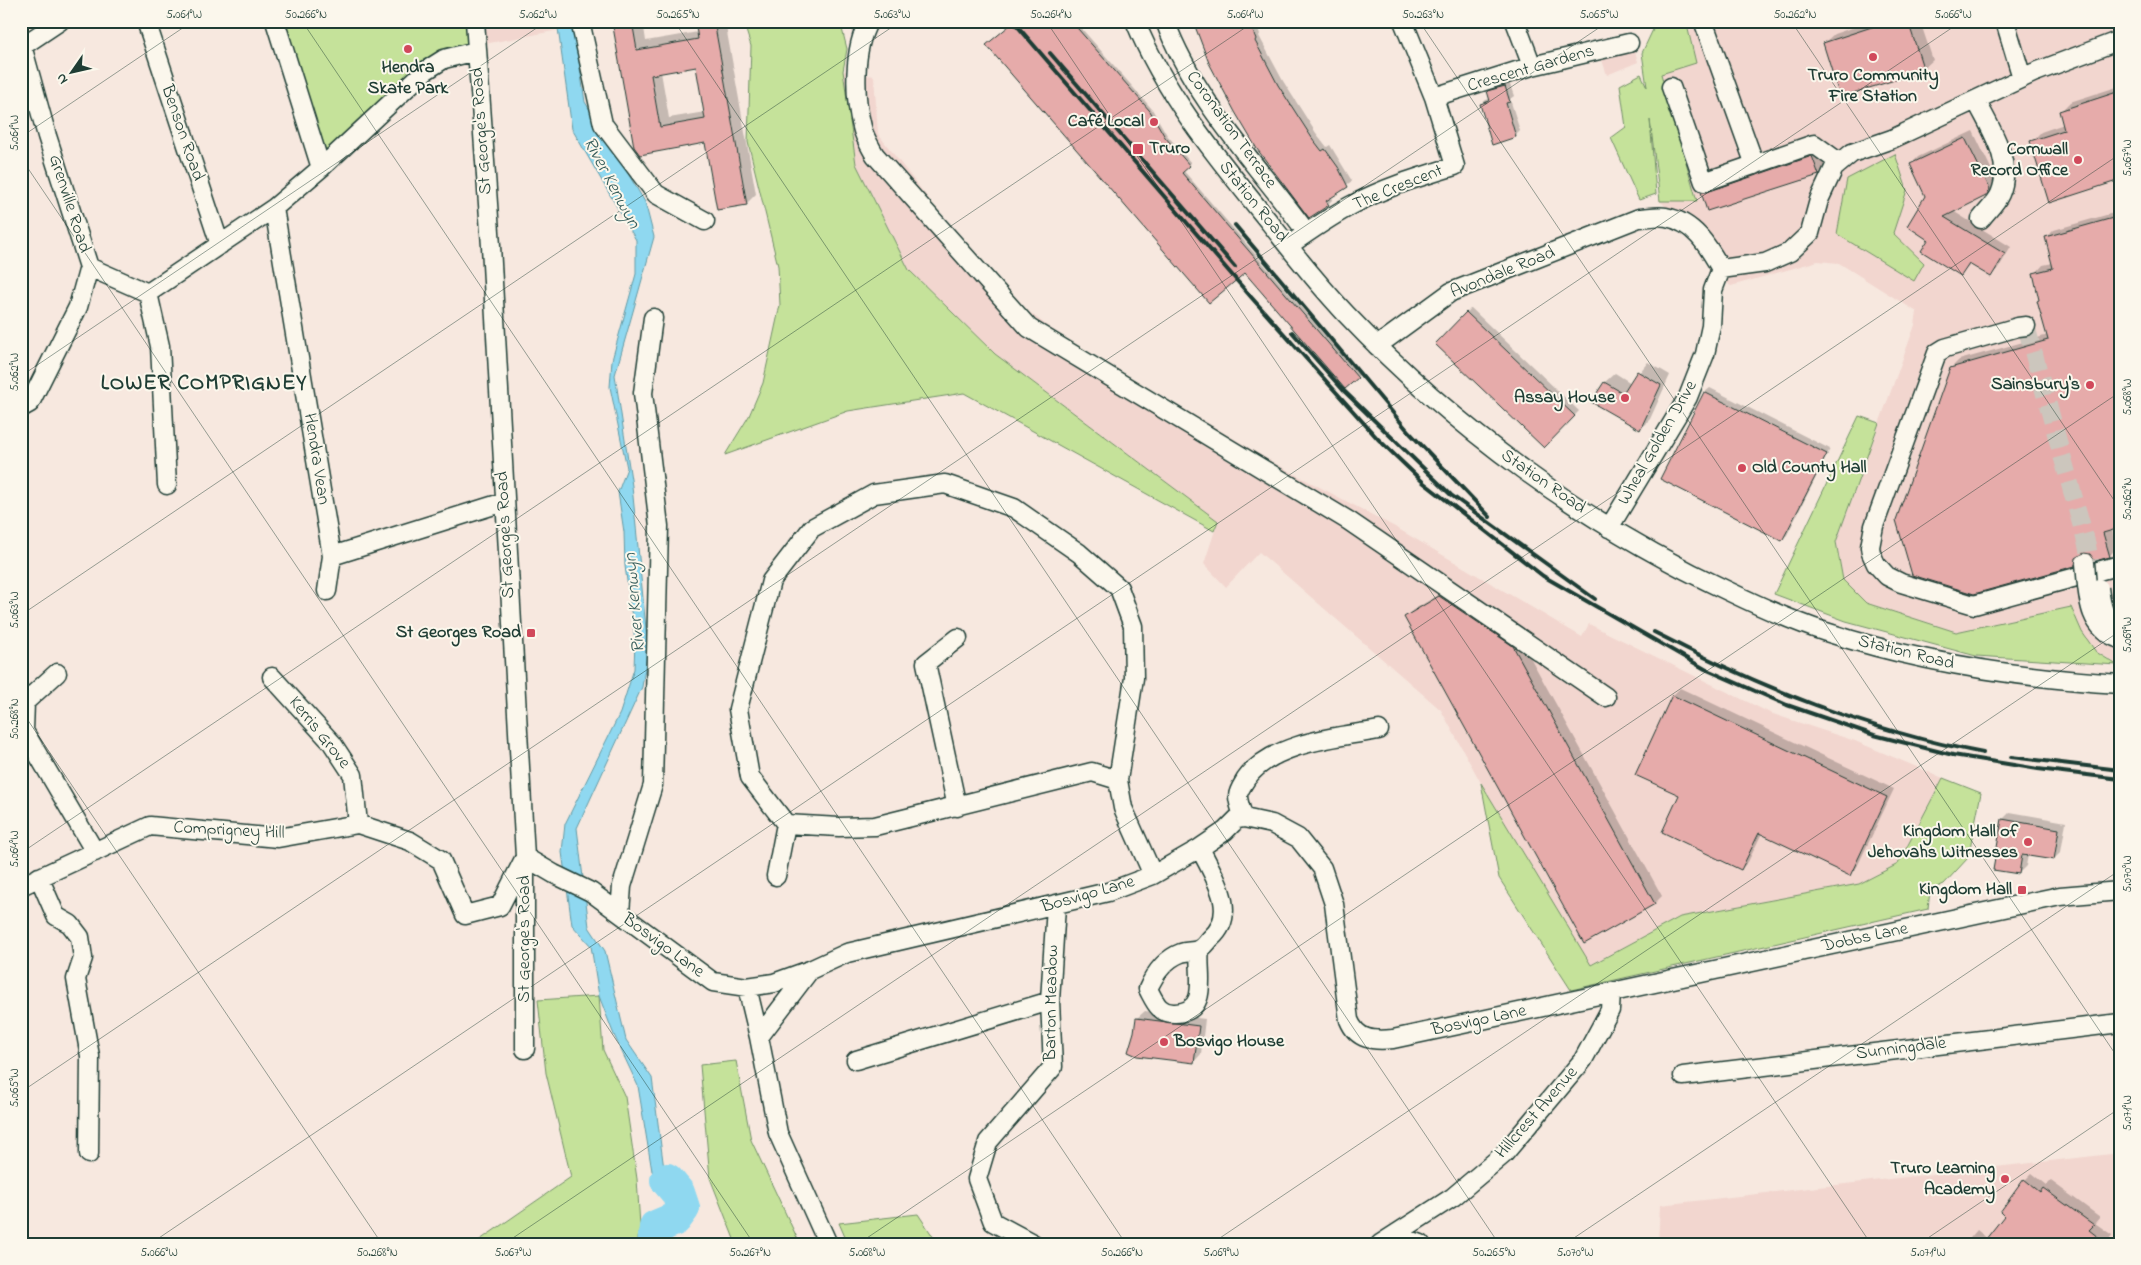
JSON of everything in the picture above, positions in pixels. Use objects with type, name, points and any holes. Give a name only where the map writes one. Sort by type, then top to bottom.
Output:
[{"type":"street","points":[[22,45],[60,21]]},
{"type":"street","name":"Benson Road","points":[[146,21],[220,245]]},
{"type":"street","points":[[275,21],[321,168]]},
{"type":"street","name":"St George's Road","points":[[475,21],[491,246],[525,857],[525,1049]]},
{"type":"street","points":[[869,21],[860,43],[857,68],[862,128],[868,142],[875,154],[1029,328],[1349,521],[1606,697]]},
{"type":"street","name":"Station Road","points":[[1136,21],[1159,72],[1210,149],[1342,310],[1377,346],[1467,427],[1541,483],[1609,528],[1681,569],[1753,603],[1824,632],[1950,665],[2032,677],[2120,684]]},
{"type":"street","name":"Coronation Terrace","points":[[1165,21],[1183,62],[1208,103],[1306,233]]},
{"type":"street","name":"The Crescent","points":[[1288,246],[1351,205],[1385,190],[1455,166],[1434,97],[1403,21]]},
{"type":"street","points":[[1515,21],[1532,66]]},
{"type":"street","points":[[2005,21],[2022,78]]},
{"type":"street","points":[[581,22],[603,124],[656,194],[705,221]]},
{"type":"street","points":[[1705,26],[1755,165]]},
{"type":"street","points":[[1721,269],[1765,263],[1790,252],[1810,233],[1819,200],[1834,168],[1852,153],[1892,139],[2022,78],[2120,40]]},
{"type":"street","name":"Crescent Gardens","points":[[1434,97],[1532,66],[1629,43]]},
{"type":"street","name":"Grenville Road","points":[[21,408],[30,403],[78,307],[89,267],[47,136],[22,45]]},
{"type":"street","points":[[148,293],[274,208],[321,168],[425,71],[444,59],[476,51]]},
{"type":"street","points":[[1670,87],[1704,182],[1814,144],[1840,163]]},
{"type":"street","points":[[1976,100],[1999,146],[2006,169],[2000,194],[1981,219]]},
{"type":"street","name":"Hendra Vean","points":[[274,208],[332,556],[327,591]]},
{"type":"street","name":"Avondale Road","points":[[1377,346],[1452,292],[1639,218],[1666,216],[1691,227],[1709,248],[1721,269]]},
{"type":"street","points":[[89,267],[148,293]]},
{"type":"street","name":"Wheal Golden Drive","points":[[1609,528],[1688,397],[1706,354],[1711,326],[1713,290],[1721,269]]},
{"type":"street","points":[[148,293],[160,346],[167,485]]},
{"type":"street","points":[[620,913],[622,886],[653,785],[659,526],[643,393],[653,318]]},
{"type":"street","points":[[2026,326],[1954,345],[1937,353],[1874,526],[1870,547],[1871,553],[1879,568],[1892,579],[1974,605],[2120,565]]},
{"type":"street","points":[[776,876],[786,824],[750,777],[738,709],[770,580],[812,528],[819,524],[874,494],[945,484],[1014,508],[1079,553],[1119,588],[1133,626],[1134,678],[1118,780],[1123,808],[1153,874]]},
{"type":"street","points":[[332,556],[504,502]]},
{"type":"street","points":[[2120,627],[2108,619],[2103,609],[2090,562],[2093,617],[2104,632],[2120,639]]},
{"type":"street","points":[[957,807],[926,662],[958,638]]},
{"type":"street","points":[[57,673],[26,702],[24,731],[95,852]]},
{"type":"street","name":"Kerris Grove","points":[[272,677],[332,743],[353,775],[358,824]]},
{"type":"street","points":[[1244,818],[1238,796],[1241,787],[1250,773],[1270,758],[1296,747],[1323,739],[1379,730]]},
{"type":"street","points":[[786,824],[839,827],[875,826],[1092,772],[1118,780]]},
{"type":"street","name":"Bosvigo Lane","points":[[525,857],[591,892],[713,982],[747,987],[774,982],[810,970],[847,954],[938,931],[1056,906],[1108,892],[1153,874],[1200,848],[1237,819],[1244,818],[1272,824],[1298,838],[1322,868],[1334,904],[1349,1020],[1353,1030],[1359,1036],[1375,1041],[1393,1039],[1611,992]]},
{"type":"street","name":"Comprigney Hill","points":[[21,886],[150,826],[278,838],[358,824],[410,841],[442,860],[465,915],[500,906],[525,857]]},
{"type":"street","points":[[1200,848],[1224,902],[1225,915],[1220,930],[1200,949]]},
{"type":"street","points":[[39,877],[56,916],[70,924],[80,937],[83,958],[76,979],[90,1056],[89,1154]]},
{"type":"street","name":"Dobbs Lane","points":[[1611,992],[2060,896],[2120,891]]},
{"type":"street","name":"Barton Meadow","points":[[1034,1244],[993,1222],[977,1179],[988,1142],[1053,1068],[1050,1001],[1056,906]]},
{"type":"street","points":[[760,1037],[810,970]]},
{"type":"street","points":[[747,987],[760,1037],[778,1133],[828,1244]]},
{"type":"street","name":"Hillcrest Avenue","points":[[1380,1244],[1453,1197],[1504,1154],[1583,1060],[1610,1010],[1611,992]]},
{"type":"street","points":[[856,1060],[1050,1001]]},
{"type":"street","name":"Sunningdale","points":[[1683,1076],[2120,1023]]},
{"type":"street","points":[[1395,1235],[1421,1244]]},
{"type":"shaded area","points":[[479,21],[557,21],[559,30],[479,45]]},
{"type":"shaded area","points":[[1686,21],[2120,21],[2120,666],[2096,652],[2082,633],[2071,607],[1956,632],[1866,603],[1843,580],[1836,542],[1915,325],[1917,312],[1839,263],[1818,261],[1731,286],[1711,270],[1692,232],[1660,201],[1697,201],[1661,73],[1695,62]]},
{"type":"shaded area","points":[[1634,48],[1638,62],[1607,75],[1602,60]]},
{"type":"shaded area","points":[[843,71],[874,76],[878,134],[952,229],[1021,306],[1090,358],[1192,414],[1274,463],[1395,527],[1582,637],[1589,624],[1770,713],[1855,741],[1943,778],[1898,864],[1859,884],[1680,917],[1590,965],[1481,783],[1441,710],[1259,552],[1226,587],[1204,564],[1218,521],[995,354],[909,270],[856,164]]},
{"type":"shaded area","name":"Truro Learning Academy","points":[[2120,1153],[2120,1244],[1658,1244],[1660,1205]]},
{"type":"green space","points":[[280,21],[471,21],[473,45],[324,160]]},
{"type":"green space","points":[[743,21],[840,21],[847,49],[843,71],[856,164],[909,270],[995,354],[1218,521],[1214,531],[964,393],[848,411],[725,455],[749,416],[763,383],[780,305],[778,266],[748,142],[751,46]]},
{"type":"green space","points":[[1657,21],[1686,21],[1696,63],[1661,74],[1697,201],[1660,201],[1650,120],[1656,194],[1639,200],[1611,138],[1626,127],[1620,85],[1641,74],[1647,87],[1642,53]]},
{"type":"green space","points":[[1895,154],[1907,190],[1893,233],[1924,263],[1914,281],[1837,234],[1847,179]]},
{"type":"green space","points":[[1859,416],[1879,423],[1836,542],[1843,580],[1866,603],[1956,632],[2071,607],[2082,632],[2096,652],[2117,665],[1976,656],[1846,621],[1774,594]]},
{"type":"green space","points":[[1943,778],[1981,793],[1968,858],[1944,884],[1930,890],[1928,909],[1571,990],[1499,878],[1481,783],[1591,965],[1680,917],[1859,884],[1898,864]]},
{"type":"green space","points":[[599,996],[603,1050],[625,1097],[637,1179],[640,1226],[637,1244],[474,1244],[571,1177],[546,1073],[538,1000]]},
{"type":"green space","points":[[736,1061],[751,1140],[800,1244],[736,1244],[710,1178],[700,1065]]},
{"type":"green space","points":[[918,1214],[938,1244],[848,1244],[839,1223]]},
{"type":"water","points":[[557,21],[573,21],[585,102],[645,202],[654,237],[615,375],[632,486],[648,649],[642,687],[577,828],[589,927],[605,951],[626,1040],[652,1078],[664,1169],[683,1192],[683,1211],[675,1219],[675,1203],[652,1171],[638,1086],[614,1035],[599,996],[591,946],[572,925],[562,852],[565,824],[620,713],[634,669],[635,640],[618,492],[627,468],[610,387],[612,360],[636,274],[636,240],[572,129]]},
{"type":"building","points":[[612,21],[632,21],[637,50],[698,39],[695,21],[714,21],[747,205],[717,210],[705,143],[640,155],[634,147]],"holes":[[[696,67],[705,119],[660,127],[651,75]]]},
{"type":"building","points":[[1015,21],[1071,21],[1150,111],[1165,137],[1190,166],[1182,173],[1358,378],[1345,389],[1245,273],[1209,303],[986,45]]},
{"type":"building","points":[[1193,21],[1249,21],[1256,39],[1255,41],[1278,85],[1312,138],[1322,151],[1325,149],[1338,167],[1348,187],[1326,201],[1329,205],[1309,218],[1257,149],[1209,63]]},
{"type":"building","name":"Truro Community Fire Station","points":[[1890,21],[1908,21],[1924,71],[1840,97],[1823,43]]},
{"type":"building","points":[[1505,86],[1510,102],[1506,103],[1516,137],[1492,145],[1480,104],[1490,101],[1487,91]]},
{"type":"building","name":"Cornwall Record Office","points":[[2120,91],[2120,180],[2049,203],[2030,141],[2064,130],[2059,111]]},
{"type":"building","points":[[1965,138],[1990,189],[1986,196],[1944,217],[2005,254],[1991,277],[1969,264],[1961,276],[1921,251],[1928,240],[1907,226],[1925,196],[1910,164]]},
{"type":"building","points":[[1812,156],[1819,175],[1707,211],[1701,192],[1707,192]]},
{"type":"building","points":[[2120,216],[2120,528],[2103,533],[2110,557],[2095,561],[2090,554],[2084,553],[2076,558],[2075,566],[1974,594],[1912,575],[1896,520],[1950,368],[2048,340],[2037,301],[2039,300],[2033,273],[2053,268],[2045,237]]},
{"type":"building","points":[[1466,312],[1575,416],[1544,448],[1435,344]]},
{"type":"building","name":"Assay House","points":[[1637,371],[1661,385],[1640,430],[1591,402],[1604,382],[1623,393]]},
{"type":"building","name":"Old County Hall","points":[[1704,392],[1827,454],[1782,541],[1660,479]]},
{"type":"building","points":[[1439,596],[1513,646],[1655,904],[1584,944],[1404,617]]},
{"type":"building","points":[[1672,695],[1887,797],[1850,876],[1759,833],[1741,870],[1662,832],[1679,795],[1635,775]]},
{"type":"building","name":"Kingdom Hall of Jehovahs Witnesses","points":[[2002,819],[2059,829],[2054,860],[2022,855],[2019,874],[1993,870]]},
{"type":"building","name":"Bosvigo House","points":[[1136,1018],[1199,1026],[1194,1063],[1137,1056],[1128,1052]]},
{"type":"building","points":[[2024,1179],[2040,1192],[2043,1188],[2094,1225],[2089,1230],[2107,1244],[1982,1244],[2004,1216],[2000,1212]]},
{"type":"waterway","name":"River Kenwyn","points":[[654,1244],[656,1227],[675,1219],[683,1208],[678,1193],[667,1180]]},
{"type":"tunnel","points":[[2026,326],[2087,545],[2090,562]]},
{"type":"railway","points":[[1013,21],[1251,297],[1378,439],[1424,483],[1543,576],[1705,669],[1787,705],[1874,735],[1953,755],[2038,769],[2120,779]]},
{"type":"railway","points":[[1050,53],[1235,267]]},
{"type":"railway","points":[[1235,225],[1409,432],[1490,517]]},
{"type":"railway","points":[[1292,332],[1343,390],[1451,495],[1595,599]]},
{"type":"railway","points":[[1654,632],[1734,671],[1814,704],[1897,732],[1983,753]]},
{"type":"railway","points":[[2011,757],[2120,770]]},
{"type":"place","name":"Hendra Skate Park","points":[[408,49]]},
{"type":"place","name":"Truro Community Fire Station","points":[[1873,57]]},
{"type":"place","name":"Café Local","points":[[1154,122]]},
{"type":"place","name":"Truro","points":[[1138,149]]},
{"type":"place","name":"Cornwall Record Office","points":[[2078,160]]},
{"type":"place","name":"Sainsbury's","points":[[2090,385]]},
{"type":"place","name":"Assay House","points":[[1625,398]]},
{"type":"place","name":"Old County Hall","points":[[1742,468]]},
{"type":"place","name":"St Georges Road","points":[[531,633]]},
{"type":"place","name":"Kingdom Hall of Jehovahs Witnesses","points":[[2028,842]]},
{"type":"place","name":"Kingdom Hall","points":[[2022,890]]},
{"type":"place","name":"Bosvigo House","points":[[1164,1042]]},
{"type":"place","name":"Truro Learning Academy","points":[[2005,1179]]},
{"type":"district","name":"LOWER COMPRIGNEY","points":[[204,384]]}]
